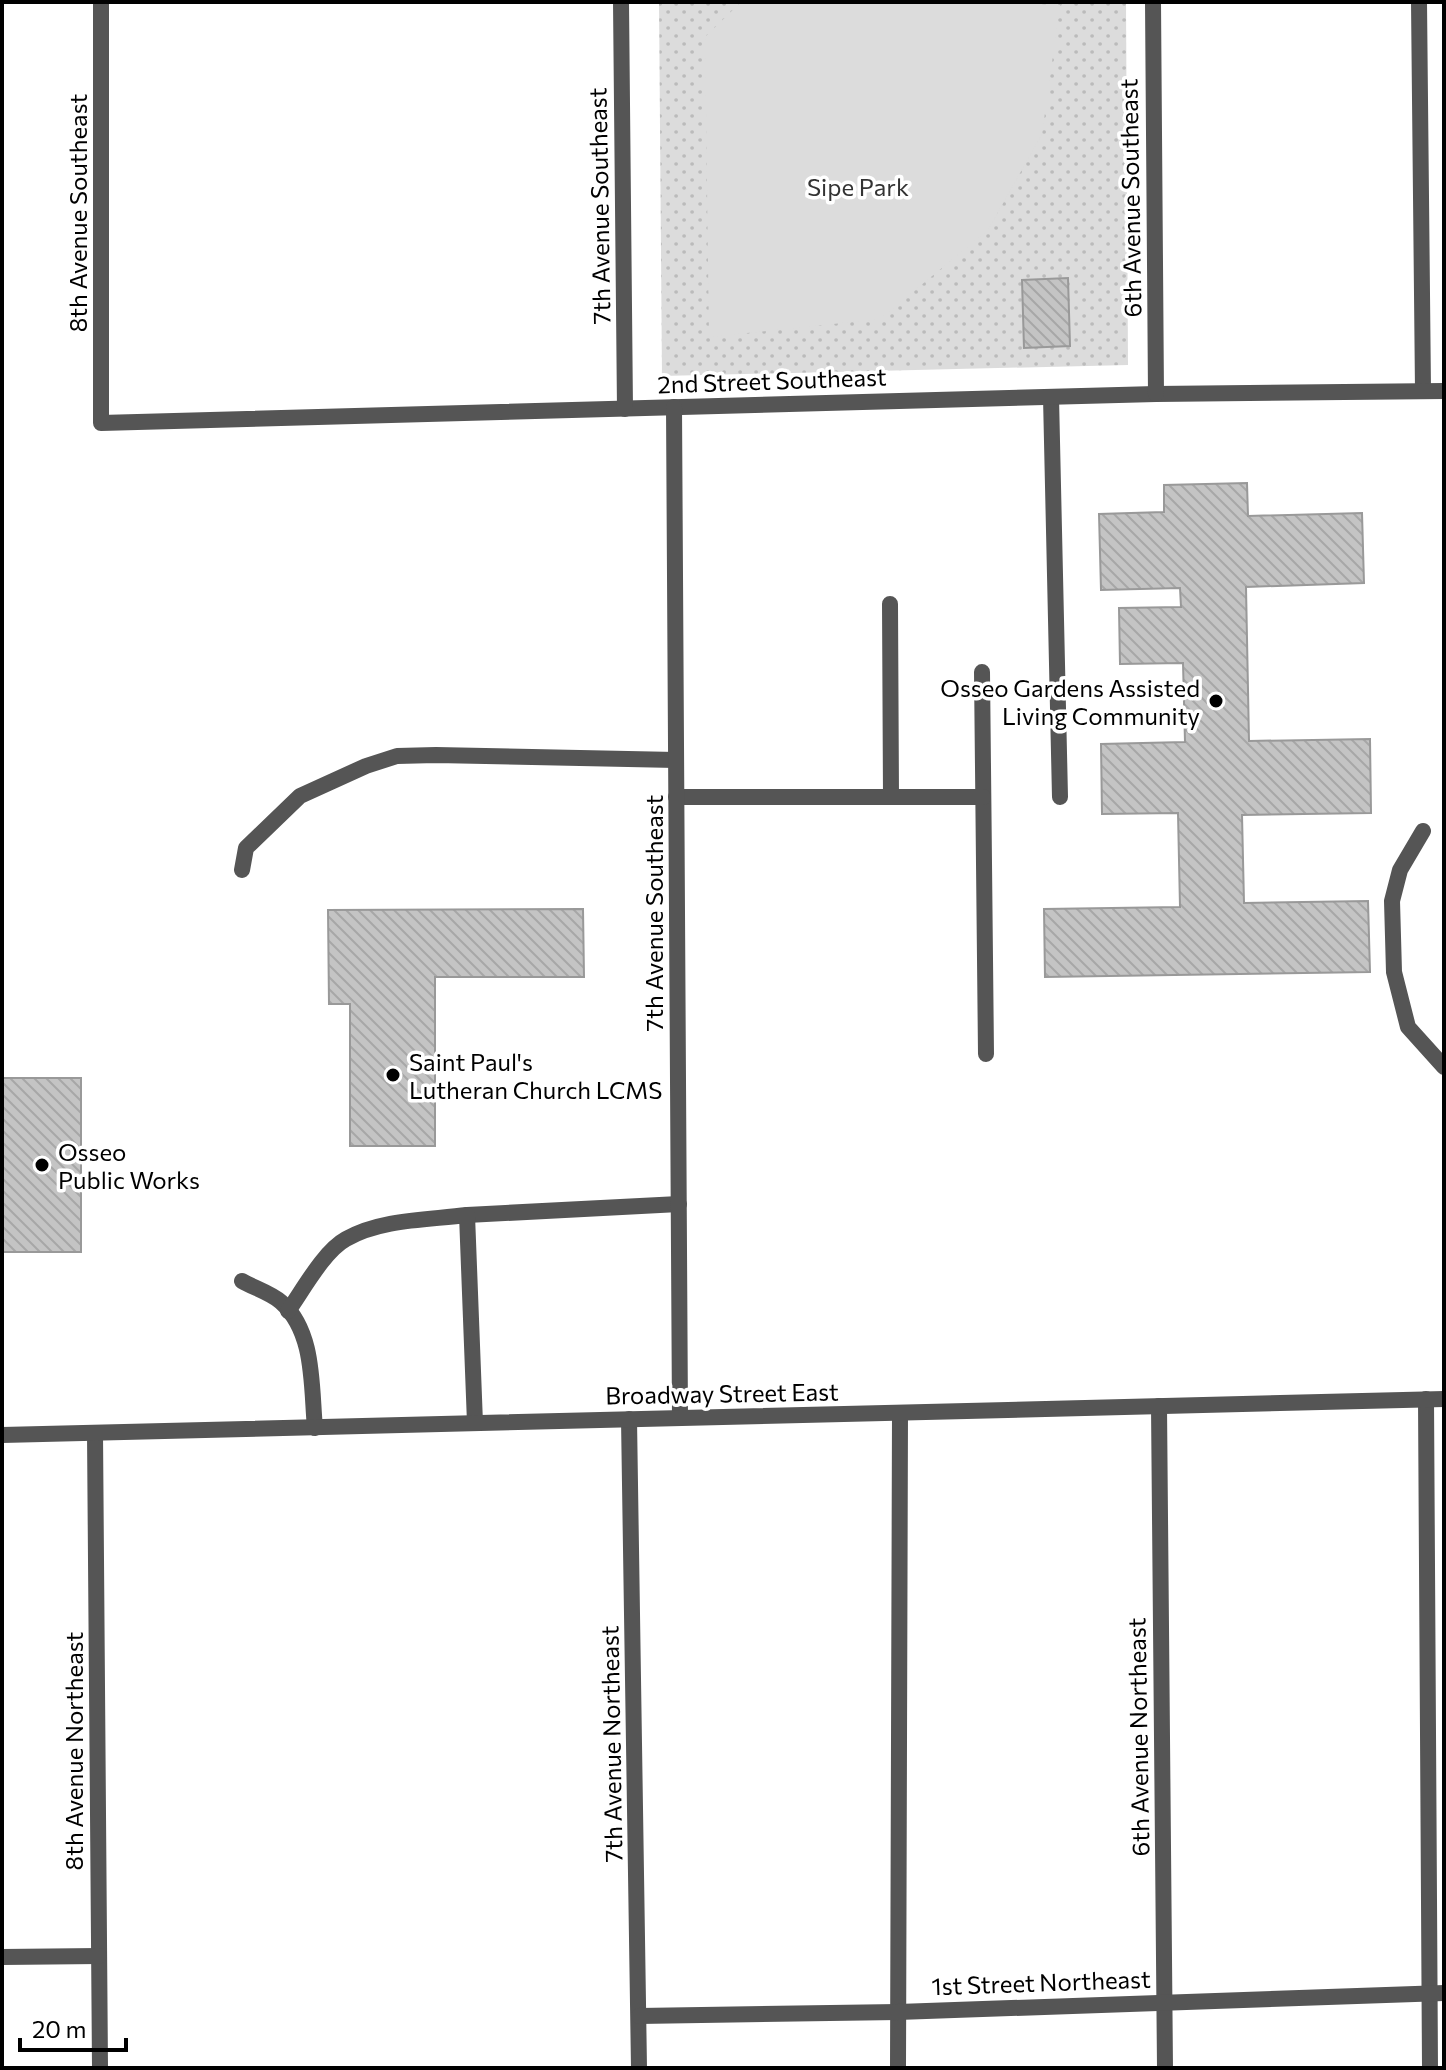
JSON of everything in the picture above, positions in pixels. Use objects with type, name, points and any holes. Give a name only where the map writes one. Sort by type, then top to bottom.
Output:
[{"type":"street","name":"8th Avenue Southeast","points":[[101,2],[101,423]]},
{"type":"street","name":"7th Avenue Southeast","points":[[621,2],[625,409]]},
{"type":"street","name":"6th Avenue Southeast","points":[[1153,2],[1156,394]]},
{"type":"street","points":[[1419,2],[1423,391]]},
{"type":"street","name":"2nd Street Southeast","points":[[101,423],[1156,394],[1444,391]]},
{"type":"street","points":[[1051,397],[1060,797]]},
{"type":"street","name":"7th Avenue Southeast","points":[[674,407],[680,1418]]},
{"type":"street","points":[[890,604],[891,797]]},
{"type":"street","points":[[982,672],[986,1054]]},
{"type":"street","points":[[242,870],[246,848],[300,796],[366,766],[397,756],[676,760]]},
{"type":"street","points":[[676,797],[983,797]]},
{"type":"street","points":[[1423,831],[1400,870],[1392,901],[1394,972],[1408,1027],[1444,1067]]},
{"type":"street","points":[[288,1311],[328,1255],[345,1239],[380,1226],[467,1215],[679,1204]]},
{"type":"street","points":[[467,1215],[475,1423]]},
{"type":"street","points":[[242,1281],[281,1302],[298,1323],[308,1348],[315,1428]]},
{"type":"street","points":[[1426,1399],[1437,1993],[1430,2068]]},
{"type":"street","name":"Broadway Street East","points":[[2,1435],[1444,1399]]},
{"type":"street","name":"6th Avenue Northeast","points":[[1159,1406],[1165,2068]]},
{"type":"street","points":[[898,2068],[900,1413]]},
{"type":"street","name":"7th Avenue Northeast","points":[[629,1419],[639,2068]]},
{"type":"street","name":"8th Avenue Northeast","points":[[95,1433],[100,2068]]},
{"type":"street","points":[[2,1957],[99,1956]]},
{"type":"street","name":"1st Street Northeast","points":[[639,2016],[898,2012],[1437,1993]]},
{"type":"green space","name":"Sipe Park","points":[[659,2],[1126,2],[1128,365],[662,376]]},
{"type":"green space","points":[[741,2],[1060,5],[1042,134],[988,230],[880,319],[709,337],[705,37]]},
{"type":"building","points":[[1068,278],[1070,346],[1024,348],[1022,280]]},
{"type":"building","name":"Osseo Gardens Assisted Living Community","points":[[1247,483],[1248,516],[1362,513],[1364,583],[1246,587],[1249,741],[1370,739],[1371,813],[1242,815],[1244,903],[1368,901],[1370,972],[1045,977],[1044,909],[1180,907],[1178,813],[1102,814],[1101,744],[1185,742],[1183,663],[1120,664],[1119,608],[1181,607],[1180,588],[1101,590],[1099,514],[1164,512],[1164,485]]},
{"type":"building","name":"Saint Paul's Lutheran Church LCMS","points":[[583,909],[584,977],[435,977],[435,1146],[350,1146],[350,1004],[329,1004],[328,910]]},
{"type":"building","name":"Osseo Public Works","points":[[2,1078],[81,1078],[81,1252],[2,1252]]},
{"type":"place","name":"Osseo Gardens Assisted Living Community","points":[[1216,701]]},
{"type":"place","name":"Saint Paul's Lutheran Church LCMS","points":[[393,1075]]},
{"type":"place","name":"Osseo Public Works","points":[[42,1165]]}]
